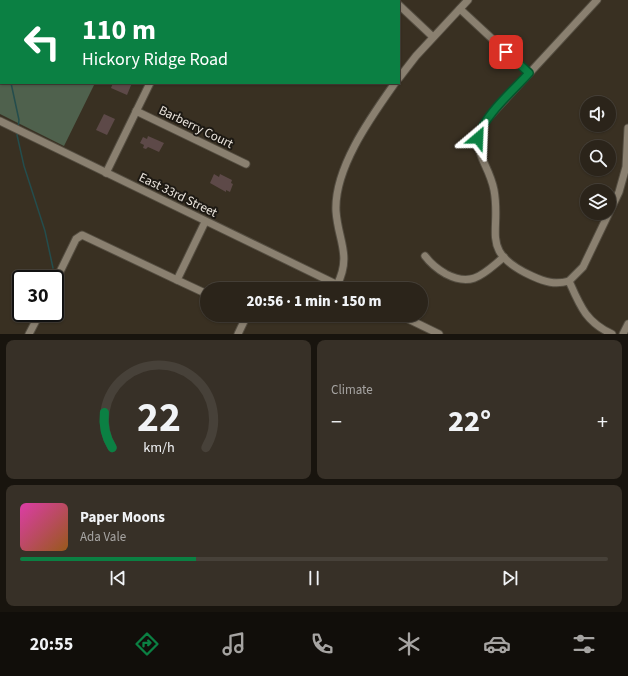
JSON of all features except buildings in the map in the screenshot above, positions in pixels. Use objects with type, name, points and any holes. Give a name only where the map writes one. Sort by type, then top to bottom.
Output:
[{"type":"street","points":[[400,77],[433,37],[468,0]]},
{"type":"street","points":[[597,0],[489,117],[481,128],[478,138],[480,158],[490,177],[495,194],[496,209],[494,235],[496,243],[504,257],[518,269],[544,281],[561,283],[569,281],[583,267],[619,192],[626,166],[628,128]]},
{"type":"street","points":[[400,6],[433,37]]},
{"type":"street","points":[[460,9],[529,73]]},
{"type":"street","points":[[106,174],[150,84]]},
{"type":"street","points":[[339,282],[342,276],[345,256],[336,210],[339,182],[353,151],[394,84]]},
{"type":"street","name":"Barberry Court","points":[[136,112],[246,164]]},
{"type":"street","name":"East 33rd Street","points":[[0,122],[331,282]]},
{"type":"street","points":[[177,280],[205,222]]},
{"type":"street","points":[[61,270],[76,239],[82,235],[200,291]]},
{"type":"street","points":[[425,256],[436,268],[454,278],[466,280],[481,275],[504,257]]},
{"type":"street","points":[[569,281],[580,306],[587,316],[593,322],[612,334]]},
{"type":"street","points":[[29,334],[35,322]]},
{"type":"street","points":[[238,334],[244,322]]},
{"type":"street","points":[[414,322],[439,334]]},
{"type":"street","points":[[623,334],[628,324]]},
{"type":"green space","points":[[0,84],[95,84],[64,146],[0,114]]},
{"type":"waterway","points":[[11,84],[19,120],[18,128]]},
{"type":"waterway","points":[[18,131],[17,135],[24,166],[45,231],[53,268]]},
{"type":"route","points":[[478,138],[484,122],[529,73],[506,52]]}]
